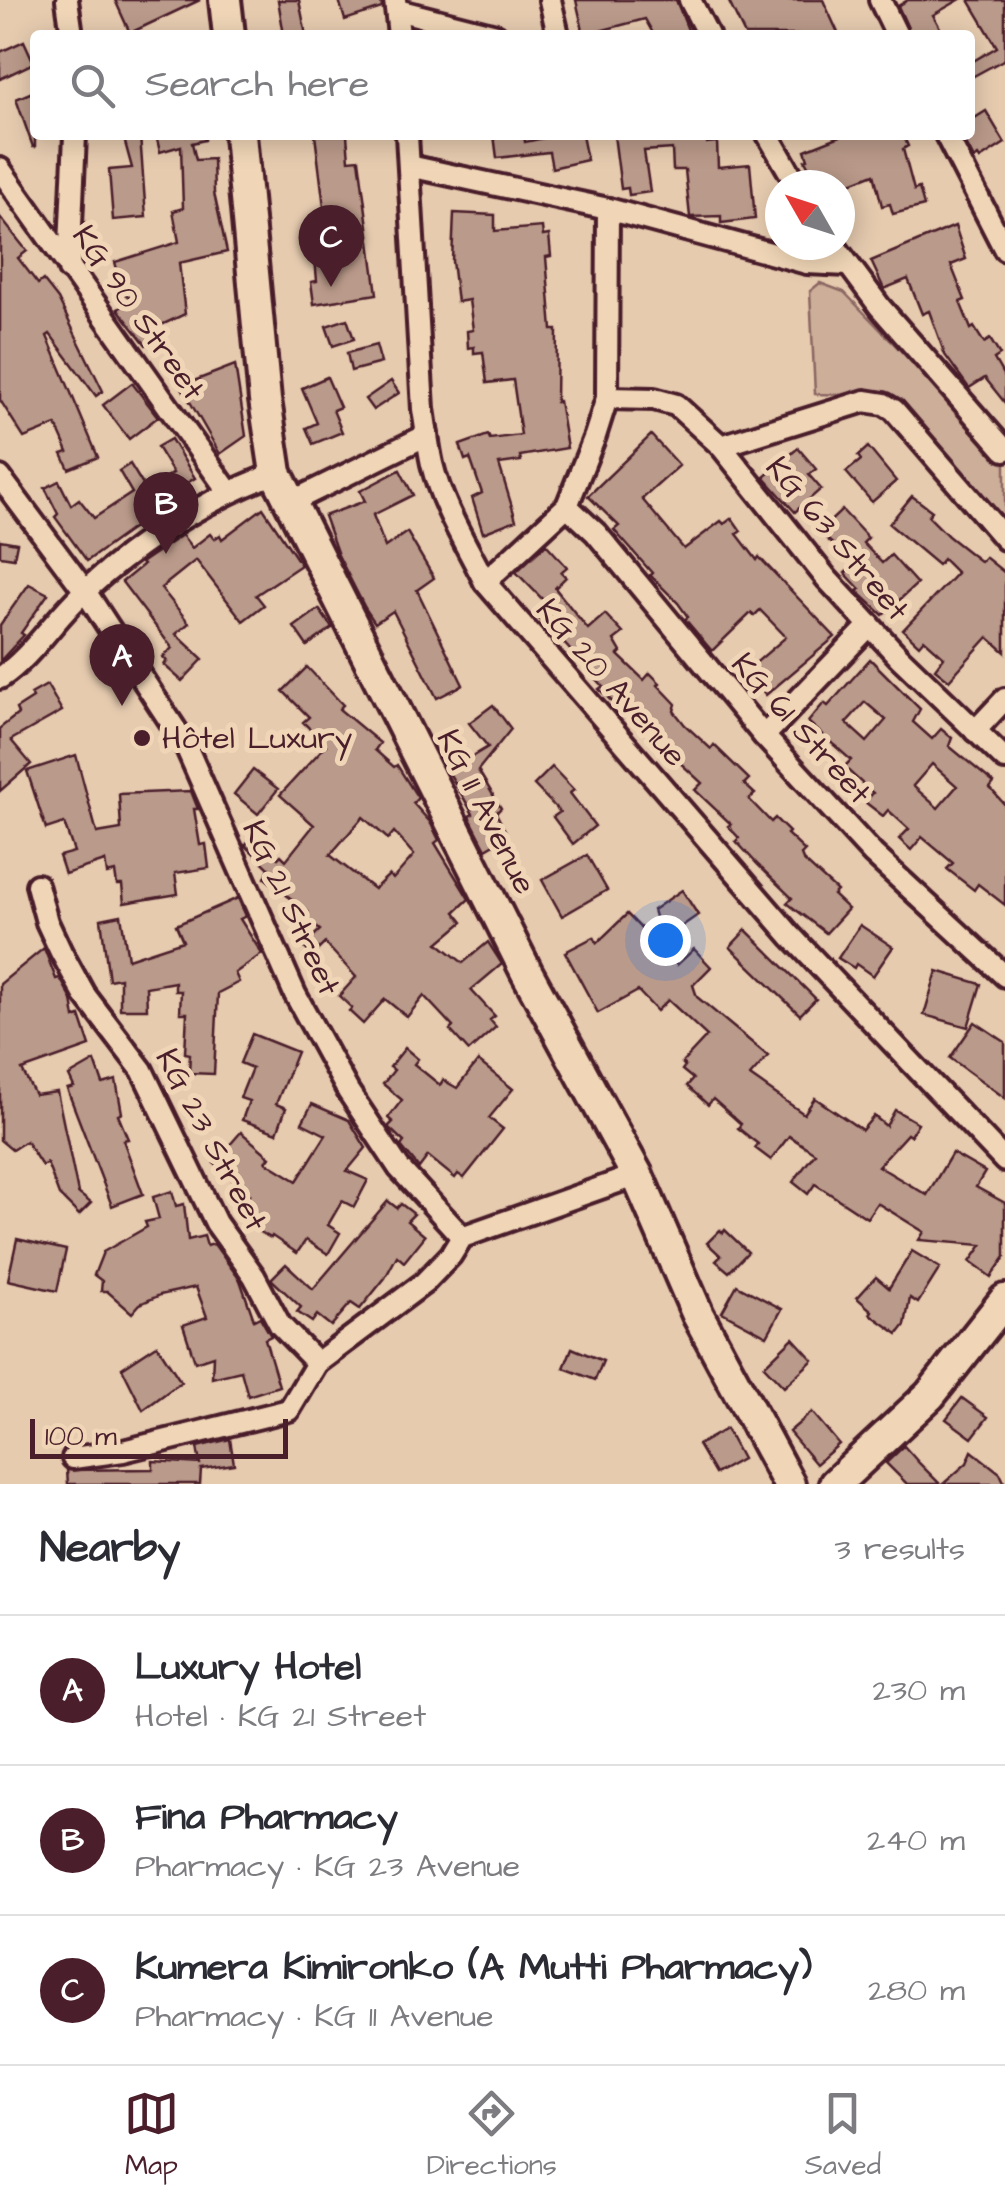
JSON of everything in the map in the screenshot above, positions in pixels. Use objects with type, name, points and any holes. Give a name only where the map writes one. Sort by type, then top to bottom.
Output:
[{"type":"main road","points":[[226,0],[229,30]]},
{"type":"main road","name":"KG 11 Avenue","points":[[240,140],[276,474],[527,973],[637,1175],[698,1315],[789,1484]]},
{"type":"main road","points":[[835,1484],[930,1395],[1005,1300]]},
{"type":"street","points":[[66,0],[71,30]]},
{"type":"street","points":[[550,0],[557,30]]},
{"type":"street","points":[[690,0],[705,30]]},
{"type":"street","points":[[883,1],[895,30]]},
{"type":"street","points":[[398,30],[396,5],[479,30]]},
{"type":"street","points":[[69,269],[75,140]]},
{"type":"street","name":"KG 20 Avenue","points":[[407,140],[422,409],[433,467],[450,513],[485,582],[791,936],[1005,1160]]},
{"type":"street","points":[[769,140],[788,170]]},
{"type":"street","points":[[949,140],[1005,250]]},
{"type":"street","points":[[409,166],[608,210],[807,263],[848,265]]},
{"type":"street","name":"KG 90 Street","points":[[0,169],[228,491]]},
{"type":"street","points":[[485,582],[568,506],[607,398],[608,210]]},
{"type":"street","points":[[844,260],[880,307],[1005,450]]},
{"type":"street","name":"KG 63 Street","points":[[607,398],[654,399],[676,405],[721,446],[827,579],[1005,759]]},
{"type":"street","points":[[721,446],[865,402],[884,404],[894,410],[1005,539]]},
{"type":"street","points":[[291,502],[427,435]]},
{"type":"street","points":[[0,678],[26,656],[84,591],[130,554],[228,491],[276,474]]},
{"type":"street","name":"KG 21 Street","points":[[0,477],[84,591],[185,744],[295,994],[348,1090],[399,1168],[462,1237]]},
{"type":"street","name":"KG 61 Street","points":[[568,506],[596,533],[764,736],[874,854],[1005,976]]},
{"type":"street","points":[[764,736],[870,625]]},
{"type":"street","points":[[975,731],[1005,699]]},
{"type":"street","name":"KG 23 Street","points":[[37,885],[47,922],[61,952],[84,994],[142,1070],[216,1223],[254,1276],[280,1325],[317,1363]]},
{"type":"street","points":[[72,1458],[123,1451],[289,1410],[317,1363],[424,1283],[451,1256],[462,1237],[637,1175]]},
{"type":"shaded area","points":[[820,283],[844,292],[1005,452],[1005,519],[895,396],[815,394],[810,291]]},
{"type":"building","points":[[115,0],[200,0],[136,30],[129,30]]},
{"type":"building","points":[[278,0],[299,0],[305,30],[283,30]]},
{"type":"building","points":[[339,0],[381,0],[382,8],[345,20]]},
{"type":"building","points":[[576,0],[676,0],[688,30],[651,30],[645,19],[603,30],[583,30]]},
{"type":"building","points":[[728,0],[823,0],[837,30],[743,30]]},
{"type":"building","points":[[908,0],[959,0],[933,15],[941,30],[909,30],[898,6]]},
{"type":"building","points":[[969,0],[1005,0],[1005,59],[975,75],[975,60],[997,47]]},
{"type":"building","points":[[24,41],[30,65],[0,79],[0,52]]},
{"type":"building","points":[[30,93],[30,139],[16,99]]},
{"type":"building","points":[[986,111],[1005,143],[980,159],[974,159],[964,140],[975,140],[975,118]]},
{"type":"building","points":[[124,140],[140,140],[146,217],[113,220],[109,170],[132,168]]},
{"type":"building","points":[[157,140],[205,140],[192,143],[196,160],[213,159],[214,193],[227,252],[179,263],[185,314],[155,328],[161,337],[146,345],[118,309],[132,300],[124,293],[115,262],[179,242],[173,211],[183,208],[181,146],[160,152]]},
{"type":"building","points":[[316,140],[347,140],[349,160],[359,159],[377,294],[314,304],[311,282],[317,281],[313,234],[327,231]]},
{"type":"building","points":[[495,140],[583,140],[587,160],[552,168],[549,152],[497,158]]},
{"type":"building","points":[[615,140],[717,142],[718,167],[750,164],[755,219],[721,223],[721,216],[690,217],[685,170],[673,170],[672,149],[644,151],[650,192],[629,195],[628,188],[621,189]]},
{"type":"building","points":[[830,140],[905,140],[908,146],[903,149],[914,190],[919,188],[924,206],[893,214],[890,204],[882,206],[874,174],[855,181],[855,170],[810,170],[805,160],[805,150]]},
{"type":"building","points":[[454,213],[495,215],[495,231],[542,227],[543,236],[549,235],[551,256],[546,257],[552,330],[557,330],[556,402],[559,401],[567,448],[499,464],[516,520],[483,533],[472,498],[482,493],[470,458],[465,460],[460,445],[488,435],[490,439],[521,435],[513,380],[487,383],[483,352],[474,353],[474,347],[468,348],[467,331],[473,330],[469,300],[457,302],[452,261]]},
{"type":"building","points":[[0,217],[27,251],[18,258],[38,284],[43,280],[58,299],[103,391],[96,396],[50,334],[47,336],[98,457],[69,469],[62,454],[68,452],[56,425],[24,438],[0,400]]},
{"type":"building","points":[[955,226],[966,259],[951,265],[965,300],[960,302],[971,329],[974,327],[984,343],[990,339],[1000,355],[994,359],[1005,378],[1005,403],[985,378],[969,388],[945,355],[929,311],[922,314],[908,279],[884,289],[871,261]]},
{"type":"building","points":[[347,319],[354,339],[333,346],[326,326]]},
{"type":"building","points":[[376,345],[381,363],[351,371],[347,353]]},
{"type":"building","points":[[235,365],[246,436],[220,454],[181,386]]},
{"type":"building","points":[[327,377],[340,407],[333,410],[342,432],[313,444],[306,428],[317,423],[302,388]]},
{"type":"building","points":[[391,381],[399,393],[373,410],[365,399]]},
{"type":"building","points":[[132,383],[158,417],[129,439],[103,405]]},
{"type":"building","points":[[651,435],[679,466],[642,499],[684,549],[721,521],[724,524],[732,518],[741,531],[737,534],[757,560],[759,557],[835,637],[766,695],[755,682],[762,677],[752,666],[786,637],[760,610],[754,616],[751,613],[712,651],[685,619],[688,617],[678,603],[614,530],[619,526],[588,496]]},
{"type":"building","points":[[171,439],[195,478],[135,515],[147,518],[87,561],[55,517],[58,514],[45,488],[59,481],[71,505],[79,499],[94,518],[132,493],[119,471],[130,464],[146,490],[173,473],[157,447]]},
{"type":"building","points":[[868,447],[896,481],[872,502],[846,472],[861,460],[858,456]]},
{"type":"building","points":[[798,448],[816,469],[809,475],[821,489],[795,512],[764,477]]},
{"type":"building","points":[[400,470],[413,495],[373,515],[385,547],[407,532],[434,578],[417,590],[463,685],[437,698],[393,611],[375,623],[365,608],[338,555],[324,516],[365,501],[360,491]]},
{"type":"building","points":[[912,496],[932,511],[928,516],[948,536],[981,562],[985,557],[1005,573],[1005,652],[988,637],[949,680],[935,669],[944,657],[924,639],[919,645],[903,630],[957,573],[943,559],[938,565],[889,524]]},
{"type":"building","points":[[263,508],[301,565],[256,595],[264,605],[243,621],[196,560],[161,588],[189,623],[176,634],[203,659],[182,681],[164,665],[167,661],[163,657],[172,648],[122,582],[141,563],[182,535],[192,548],[210,534],[214,539],[220,535],[222,539]]},
{"type":"building","points":[[842,510],[868,538],[863,543],[882,563],[891,555],[917,584],[883,615],[857,591],[860,589],[845,573],[855,564],[819,532]]},
{"type":"building","points":[[0,540],[17,543],[14,558],[0,556]]},
{"type":"building","points":[[546,544],[567,567],[561,572],[566,577],[555,588],[588,629],[605,614],[623,633],[614,640],[621,652],[618,655],[644,680],[650,673],[660,683],[676,704],[674,711],[685,725],[711,749],[714,745],[749,779],[744,784],[755,794],[749,799],[771,822],[775,818],[789,832],[805,851],[801,855],[803,860],[837,891],[833,895],[848,909],[826,933],[787,903],[792,898],[736,841],[739,838],[728,826],[731,824],[695,790],[702,783],[599,689],[603,686],[561,640],[558,643],[534,613],[546,603],[516,572]]},
{"type":"building","points":[[29,584],[48,594],[21,633],[24,635],[0,661],[0,625]]},
{"type":"building","points":[[319,609],[332,628],[307,646],[294,627]]},
{"type":"building","points":[[870,659],[920,709],[913,722],[932,739],[941,729],[952,738],[949,746],[994,783],[990,788],[1005,805],[1005,905],[978,884],[974,890],[947,869],[953,863],[922,837],[911,850],[899,839],[909,829],[888,810],[883,816],[865,802],[873,793],[844,767],[851,760],[808,722],[824,703],[828,706]],"holes":[[[865,702],[886,720],[867,742],[846,723]],[[932,764],[957,786],[938,808],[913,786]]]},
{"type":"building","points":[[307,667],[343,705],[339,709],[380,743],[375,750],[394,767],[397,765],[418,798],[413,803],[430,822],[439,840],[435,843],[469,899],[455,912],[463,922],[438,943],[463,963],[488,942],[502,964],[471,990],[495,1016],[490,1020],[496,1027],[469,1051],[424,996],[407,1017],[385,999],[363,1024],[339,996],[356,977],[325,943],[312,956],[303,946],[320,930],[304,917],[308,912],[265,878],[269,868],[245,845],[253,837],[286,860],[314,825],[280,795],[326,745],[303,722],[309,717],[283,691]],"holes":[[[363,817],[388,839],[394,832],[414,855],[393,879],[389,875],[374,889],[330,855]]]},
{"type":"building","points":[[47,685],[62,711],[11,740],[31,764],[0,791],[0,728],[18,714],[16,709],[33,698],[31,694]]},
{"type":"building","points":[[493,705],[511,729],[478,770],[501,808],[496,813],[508,836],[486,849],[469,816],[473,814],[448,771],[488,747],[469,723]]},
{"type":"building","points":[[76,755],[97,833],[121,829],[119,794],[191,791],[198,809],[194,809],[200,845],[206,844],[209,868],[175,873],[178,894],[124,903],[122,885],[117,885],[115,872],[107,874],[105,861],[65,874],[59,856],[74,852],[64,823],[46,829],[27,771]]},
{"type":"building","points":[[552,767],[574,790],[570,793],[595,826],[573,844],[553,817],[560,812],[534,785]]},
{"type":"building","points":[[253,770],[278,789],[258,814],[234,794]]},
{"type":"building","points":[[587,855],[607,890],[562,916],[542,880]]},
{"type":"building","points":[[682,890],[698,915],[662,940],[653,910]]},
{"type":"building","points":[[238,898],[246,916],[240,919],[262,954],[235,973],[239,982],[218,993],[214,1074],[189,1073],[190,1054],[185,1053],[187,1013],[180,1013],[181,991],[175,991],[175,982],[146,987],[147,1009],[120,1009],[120,978],[109,980],[101,919],[121,915],[128,959],[183,941],[176,925]]},
{"type":"building","points":[[627,914],[677,965],[694,949],[711,967],[693,985],[697,997],[768,1056],[750,1076],[804,1114],[815,1098],[862,1130],[874,1116],[886,1126],[895,1110],[918,1123],[878,1166],[927,1195],[952,1153],[985,1172],[976,1187],[1005,1203],[1005,1257],[991,1277],[970,1262],[982,1245],[919,1240],[924,1232],[877,1203],[867,1218],[815,1184],[808,1194],[793,1182],[815,1153],[789,1136],[771,1160],[755,1148],[758,1144],[738,1128],[741,1124],[713,1099],[708,1105],[687,1086],[693,1079],[682,1070],[682,1063],[707,1036],[668,1000],[657,1011],[638,991],[598,1013],[565,952],[594,937],[597,943]]},
{"type":"building","points":[[860,925],[893,947],[873,976],[838,958]]},
{"type":"building","points":[[746,930],[816,999],[800,1015],[730,947]]},
{"type":"building","points":[[44,948],[56,979],[60,978],[72,1000],[75,1018],[80,1016],[90,1046],[22,1070],[35,1095],[57,1092],[78,1193],[91,1203],[79,1215],[59,1195],[47,1163],[42,1166],[26,1141],[12,1150],[0,1140],[0,984]]},
{"type":"building","points":[[937,971],[981,984],[968,1027],[924,1015]]},
{"type":"building","points":[[975,1022],[1005,1042],[1005,1098],[950,1058]]},
{"type":"building","points":[[252,1034],[297,1052],[276,1104],[286,1108],[277,1133],[242,1120],[249,1101],[240,1098],[252,1068],[240,1063]]},
{"type":"building","points":[[405,1048],[418,1059],[414,1064],[440,1085],[443,1080],[457,1088],[478,1061],[513,1089],[489,1118],[503,1129],[464,1178],[458,1174],[455,1178],[428,1156],[419,1168],[401,1146],[404,1142],[388,1127],[393,1122],[388,1118],[402,1100],[383,1084]]},
{"type":"building","points":[[95,1061],[103,1084],[116,1080],[122,1113],[118,1115],[128,1139],[123,1140],[143,1194],[112,1206],[67,1089],[74,1087],[69,1076]]},
{"type":"building","points":[[312,1104],[349,1120],[366,1148],[347,1171],[368,1180],[354,1207],[342,1201],[328,1225],[340,1233],[328,1254],[306,1240],[297,1253],[254,1229],[234,1207],[250,1194],[214,1163],[241,1132],[270,1157],[266,1162],[297,1181],[326,1135],[302,1123]]},
{"type":"building","points":[[172,1191],[176,1206],[184,1204],[188,1240],[204,1236],[207,1246],[214,1244],[240,1280],[254,1320],[260,1317],[271,1336],[265,1339],[279,1386],[248,1396],[241,1371],[212,1378],[213,1356],[195,1362],[183,1325],[207,1317],[196,1287],[160,1295],[140,1304],[132,1313],[107,1291],[101,1291],[102,1281],[94,1275],[103,1252],[147,1227],[145,1222],[159,1219],[153,1197]]},
{"type":"building","points":[[388,1201],[397,1208],[401,1204],[414,1214],[407,1221],[425,1236],[404,1262],[397,1256],[360,1309],[351,1303],[331,1326],[317,1315],[312,1322],[297,1312],[301,1307],[271,1279],[286,1264],[313,1289]]},
{"type":"building","points":[[725,1230],[748,1252],[729,1272],[716,1261],[721,1256],[707,1243]]},
{"type":"building","points":[[17,1239],[66,1250],[57,1291],[8,1280]]},
{"type":"building","points":[[912,1251],[940,1268],[918,1303],[910,1298],[905,1325],[898,1334],[870,1314],[872,1311],[857,1298],[876,1277],[889,1288]]},
{"type":"building","points":[[737,1285],[782,1309],[767,1336],[722,1312]]},
{"type":"building","points":[[793,1338],[813,1360],[784,1387],[764,1366]]},
{"type":"building","points":[[157,1345],[181,1382],[143,1410],[122,1368]]},
{"type":"building","points":[[572,1348],[603,1361],[595,1380],[564,1368]]},
{"type":"building","points":[[962,1398],[988,1417],[972,1438],[946,1419]]},
{"type":"building","points":[[812,1412],[839,1444],[816,1464],[789,1432]]},
{"type":"building","points":[[726,1429],[742,1459],[715,1474],[698,1445]]},
{"type":"building","points":[[230,1439],[234,1464],[201,1469],[200,1484],[68,1484],[67,1470],[153,1469],[153,1461],[200,1464],[197,1447]]},
{"type":"building","points":[[904,1446],[940,1484],[907,1484],[886,1463]]},
{"type":"building","points":[[972,1451],[1000,1473],[1005,1484],[943,1484],[967,1463]]},
{"type":"place","name":"Kumera Kimironko (A Mutti Pharmacy)","points":[[331,287]]},
{"type":"place","name":"Fina Pharmacy","points":[[166,554]]},
{"type":"place","name":"Luxury Hotel","points":[[122,706]]},
{"type":"place","name":"Hôtel Luxury","points":[[142,738]]}]
